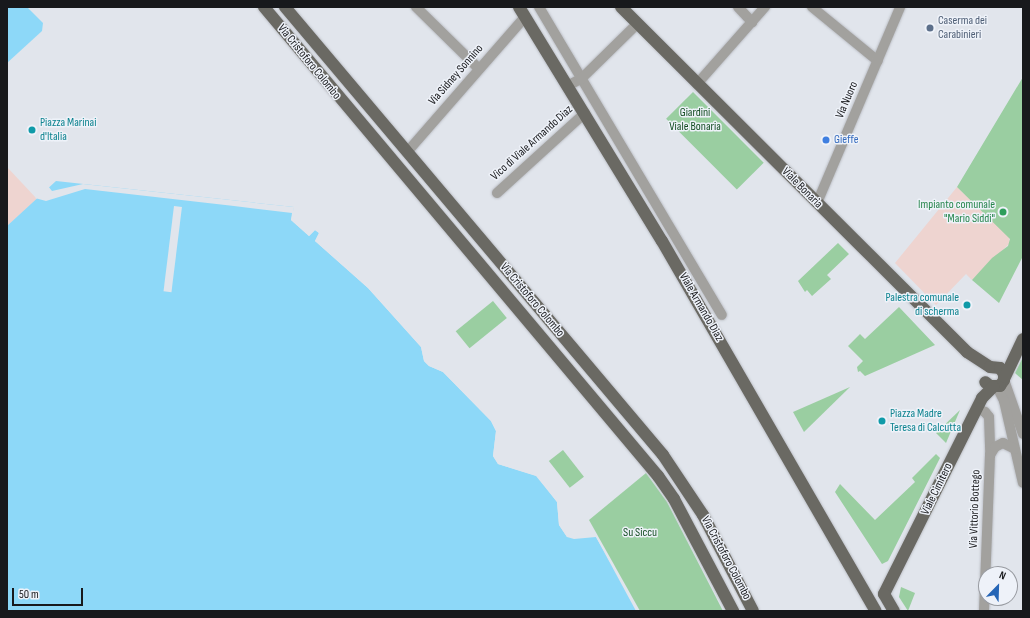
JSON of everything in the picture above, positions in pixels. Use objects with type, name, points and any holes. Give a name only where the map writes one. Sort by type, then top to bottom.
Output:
[{"type":"main road","name":"Via Cristoforo Colombo","points":[[264,7],[658,476],[674,499],[733,611]]},
{"type":"main road","name":"Via Cristoforo Colombo","points":[[285,7],[663,455],[703,515],[753,611]]},
{"type":"main road","name":"Viale Bonaria","points":[[620,7],[967,352],[996,377]]},
{"type":"main road","name":"Viale Bonaria","points":[[628,7],[638,24]]},
{"type":"main road","name":"Viale Armando Diaz","points":[[522,12],[662,241],[873,607]]},
{"type":"main road","points":[[996,377],[1023,339]]},
{"type":"main road","name":"Viale Cimitero","points":[[884,594],[980,403],[996,377]]},
{"type":"main road","points":[[873,607],[884,594],[894,611]]},
{"type":"street","points":[[416,7],[479,69]]},
{"type":"street","name":"Viale Armando Diaz","points":[[539,7],[722,315]]},
{"type":"street","points":[[738,7],[752,22]]},
{"type":"street","points":[[697,84],[765,7]]},
{"type":"street","points":[[812,7],[878,61]]},
{"type":"street","name":"Via Nuoro","points":[[817,203],[900,7]]},
{"type":"street","name":"Via Sidney Sonnino","points":[[408,151],[479,69],[522,12]]},
{"type":"street","points":[[567,86],[581,79],[638,24]]},
{"type":"street","name":"Vico di Viale Armando Diaz","points":[[497,193],[585,113]]},
{"type":"street","points":[[996,377],[1023,434]]},
{"type":"street","points":[[996,377],[1004,402],[1023,483]]},
{"type":"street","name":"Via Vittorio Bottego","points":[[980,403],[988,415],[990,455],[984,611]]},
{"type":"street","name":"Via Vittorio Bottego","points":[[990,455],[995,447],[1002,443],[1015,449]]},
{"type":"shaded area","points":[[7,167],[37,199],[7,226]]},
{"type":"shaded area","points":[[957,187],[1009,237],[1010,243],[972,280],[966,274],[936,305],[895,263]]},
{"type":"green space","name":"Impianto comunale \"Mario Siddi\"","points":[[1023,77],[1023,256],[999,303],[972,280],[992,258],[1008,246],[1010,239],[957,187]]},
{"type":"green space","name":"Giardini Viale Bonaria","points":[[693,92],[764,163],[737,190],[666,119]]},
{"type":"green space","points":[[838,243],[849,254],[827,275],[831,279],[812,296],[807,290],[805,292],[798,281]]},
{"type":"green space","points":[[493,301],[507,318],[470,348],[456,331]]},
{"type":"green space","points":[[899,307],[935,345],[865,376],[860,371],[858,372],[857,367],[863,361],[848,346],[860,334],[865,339]]},
{"type":"green space","points":[[1023,357],[1023,380],[1015,373]]},
{"type":"green space","points":[[850,387],[804,432],[793,412]]},
{"type":"green space","points":[[960,410],[946,443],[936,433]]},
{"type":"green space","points":[[563,450],[584,477],[570,488],[549,461]]},
{"type":"green space","points":[[936,454],[940,458],[888,561],[882,564],[835,492],[840,484],[875,520],[915,482],[912,478]]},
{"type":"green space","name":"Su Siccu","points":[[646,473],[667,502],[723,611],[640,611],[589,520]]},
{"type":"green space","points":[[901,587],[915,593],[908,611],[899,597]]},
{"type":"water","points":[[7,7],[27,7],[43,23],[42,31],[7,63]]},
{"type":"water","points":[[56,181],[294,207],[291,220],[309,236],[315,230],[319,233],[315,241],[368,288],[421,347],[424,361],[429,366],[443,372],[491,421],[496,431],[493,456],[498,464],[536,476],[557,502],[559,525],[567,537],[596,537],[636,611],[7,611],[7,226]]},
{"type":"pier","points":[[83,184],[294,207],[293,219],[309,234],[315,228],[320,232],[317,241],[368,285],[423,346],[426,360],[445,371],[492,420],[498,431],[495,456],[500,462],[538,474],[559,501],[561,524],[568,536],[597,536],[638,611],[596,537],[574,539],[567,537],[559,525],[557,502],[537,476],[498,464],[493,456],[496,431],[491,421],[443,372],[429,366],[424,361],[421,347],[368,288],[315,241],[319,233],[315,230],[309,236],[291,220],[292,213],[85,189],[46,201],[35,198],[48,186],[52,191]]},
{"type":"pier","points":[[174,206],[182,207],[171,292],[164,291]]},
{"type":"place","name":"Caserma dei Carabinieri","points":[[930,28]]},
{"type":"place","name":"Piazza Marinai d'Italia","points":[[32,130]]},
{"type":"place","name":"Gieffe","points":[[826,140]]},
{"type":"place","name":"Impianto comunale \"Mario Siddi\"","points":[[1003,212]]},
{"type":"place","name":"Palestra comunale di scherma","points":[[967,305]]},
{"type":"place","name":"Piazza Madre Teresa di Calcutta","points":[[882,421]]}]
